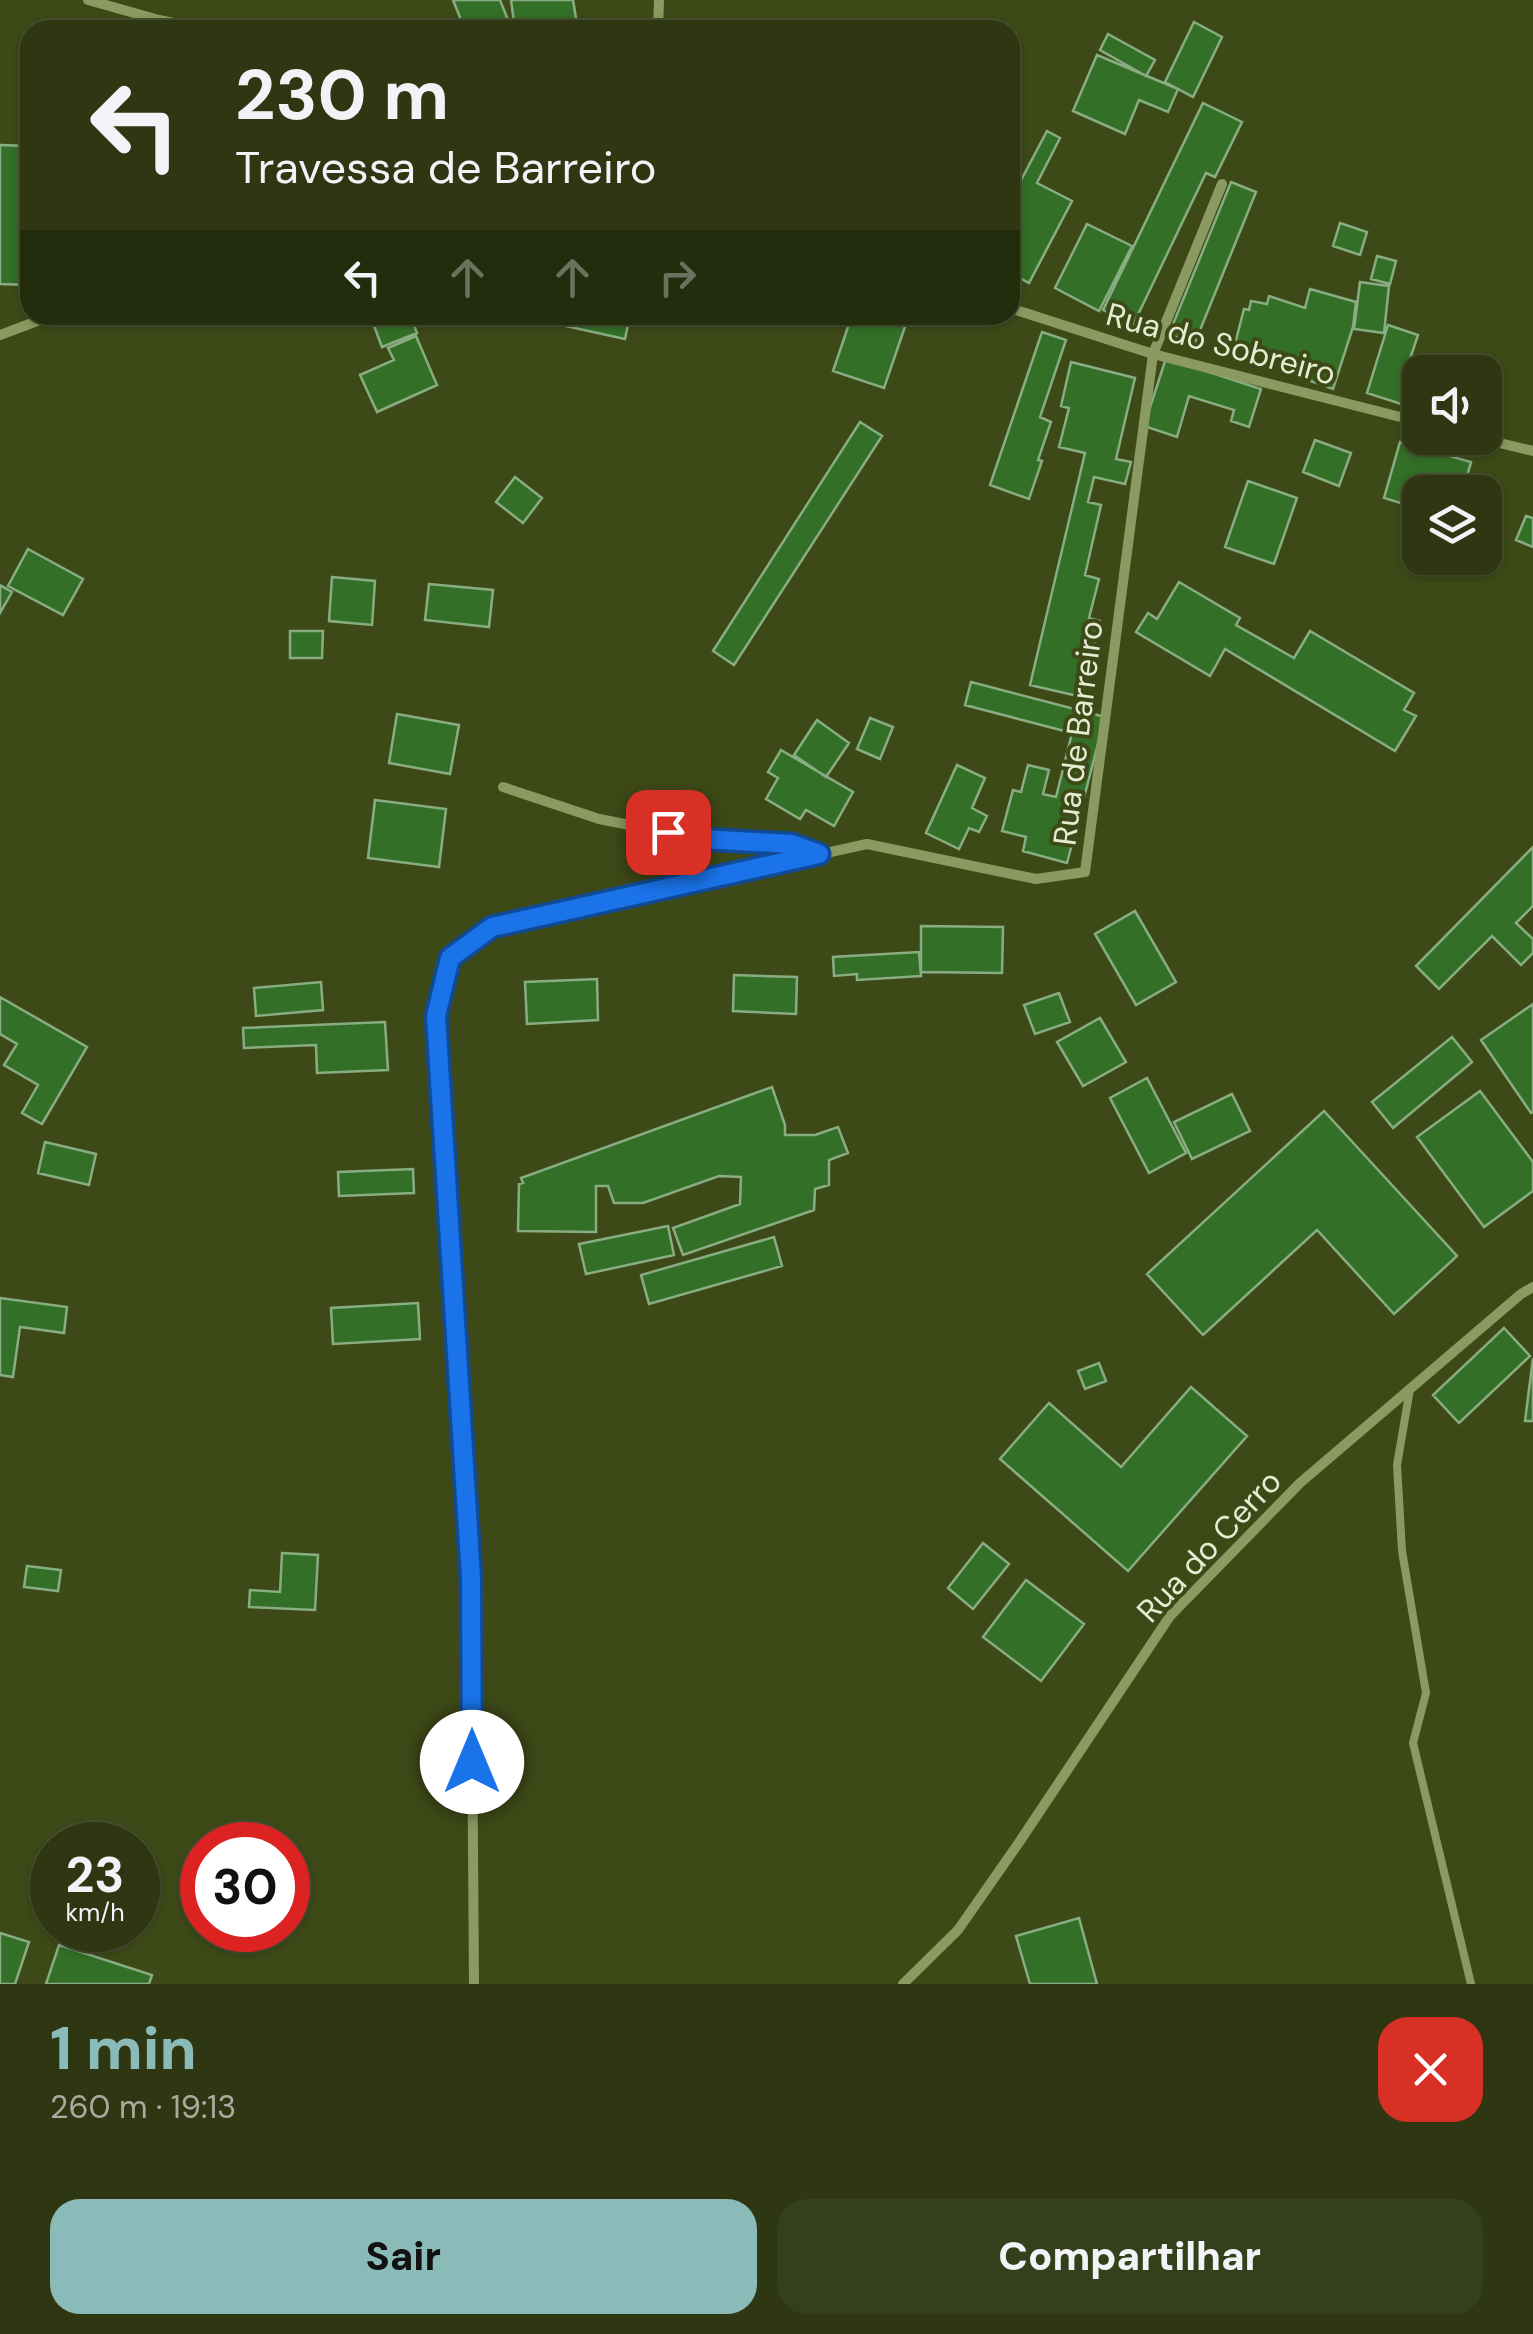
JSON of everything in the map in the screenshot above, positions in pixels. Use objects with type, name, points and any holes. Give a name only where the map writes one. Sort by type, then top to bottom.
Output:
[{"type":"street","points":[[88,0],[167,20]]},
{"type":"street","points":[[1153,354],[1222,184]]},
{"type":"street","name":"Rua do Sobreiro","points":[[1020,311],[1153,354],[1402,417]]},
{"type":"street","points":[[0,334],[25,325]]},
{"type":"street","name":"Rua de Barreiro","points":[[474,1984],[471,1578],[436,1016],[450,958],[492,927],[867,844],[1036,878],[1085,872],[1153,354]]},
{"type":"street","points":[[1502,443],[1533,451]]},
{"type":"street","points":[[503,787],[599,820],[702,839],[792,844],[819,854]]},
{"type":"street","name":"Rua do Cerro","points":[[903,1984],[958,1930],[1170,1616],[1300,1483],[1533,1287]]},
{"type":"lane","points":[[1410,1389],[1397,1465],[1402,1552],[1426,1693],[1413,1743],[1471,1984]]},
{"type":"building","points":[[453,0],[500,0],[508,20],[461,20]]},
{"type":"building","points":[[511,0],[573,0],[576,20],[514,20]]},
{"type":"building","points":[[1194,22],[1222,37],[1193,97],[1165,82]]},
{"type":"building","points":[[1108,34],[1155,60],[1146,76],[1100,50]]},
{"type":"building","points":[[1097,55],[1178,89],[1168,112],[1139,100],[1125,134],[1073,111]]},
{"type":"building","points":[[1203,103],[1242,122],[1215,177],[1206,173],[1133,325],[1103,310]]},
{"type":"building","points":[[1047,131],[1060,138],[1037,183],[1072,201],[1029,283],[1020,278],[1020,182]]},
{"type":"building","points":[[0,145],[20,146],[20,285],[0,284]]},
{"type":"building","points":[[1231,182],[1256,192],[1194,345],[1169,334]]},
{"type":"building","points":[[1340,223],[1367,232],[1360,255],[1333,246]]},
{"type":"building","points":[[1087,224],[1132,246],[1099,311],[1055,288]]},
{"type":"building","points":[[1377,256],[1396,261],[1390,284],[1371,279]]},
{"type":"building","points":[[1360,282],[1389,286],[1384,333],[1354,329]]},
{"type":"building","points":[[1310,289],[1356,302],[1353,327],[1333,389],[1299,377],[1303,366],[1235,344],[1244,309],[1249,310],[1251,301],[1267,304],[1269,296],[1305,308]]},
{"type":"building","points":[[374,325],[414,325],[417,333],[382,347]]},
{"type":"building","points":[[561,325],[628,325],[625,339]]},
{"type":"building","points":[[849,325],[906,325],[884,388],[833,371]]},
{"type":"building","points":[[1388,325],[1418,335],[1411,355],[1402,355],[1402,404],[1367,393]]},
{"type":"building","points":[[1042,332],[1066,340],[1040,417],[1051,422],[1029,499],[990,485]]},
{"type":"building","points":[[416,336],[437,385],[377,412],[360,375],[394,360],[388,348]]},
{"type":"building","points":[[1166,358],[1261,389],[1249,427],[1231,421],[1234,410],[1189,396],[1177,437],[1144,426]]},
{"type":"building","points":[[1071,362],[1135,378],[1116,459],[1131,462],[1125,484],[1094,477],[1088,502],[1101,505],[1085,575],[1099,579],[1089,618],[1100,621],[1082,697],[1030,685],[1085,453],[1059,447],[1069,408],[1061,406]]},
{"type":"building","points":[[860,422],[882,436],[734,665],[713,651]]},
{"type":"building","points":[[1315,440],[1351,453],[1339,486],[1303,472]]},
{"type":"building","points":[[1400,442],[1402,455],[1446,455],[1471,462],[1467,475],[1402,475],[1402,504],[1384,498]]},
{"type":"building","points":[[515,477],[542,498],[523,523],[496,502]]},
{"type":"building","points":[[1248,481],[1297,498],[1274,564],[1225,547]]},
{"type":"building","points":[[1526,516],[1533,518],[1533,547],[1516,540]]},
{"type":"building","points":[[28,549],[83,579],[63,615],[8,586]]},
{"type":"building","points":[[332,577],[375,581],[372,625],[329,621]]},
{"type":"building","points":[[1179,582],[1240,618],[1236,625],[1294,658],[1310,631],[1414,693],[1404,710],[1416,716],[1395,751],[1225,649],[1210,676],[1136,632],[1148,613],[1157,619]]},
{"type":"building","points":[[429,584],[493,590],[489,627],[425,620]]},
{"type":"building","points":[[0,585],[12,592],[0,613]]},
{"type":"building","points":[[290,631],[323,631],[322,658],[290,658]]},
{"type":"building","points":[[971,682],[1105,717],[1067,863],[1023,851],[1026,837],[1002,831],[1013,790],[1021,792],[1028,765],[1049,770],[1043,794],[1056,797],[1072,733],[965,705]]},
{"type":"building","points":[[397,714],[459,725],[450,774],[389,763]]},
{"type":"building","points":[[870,718],[893,727],[880,759],[857,749]]},
{"type":"building","points":[[817,720],[849,743],[826,777],[794,755]]},
{"type":"building","points":[[781,750],[853,792],[834,826],[806,810],[800,819],[766,799],[778,778],[768,772]]},
{"type":"building","points":[[957,765],[985,778],[972,808],[987,816],[979,832],[969,828],[959,849],[926,833]]},
{"type":"building","points":[[375,800],[446,809],[439,867],[368,858]]},
{"type":"building","points":[[1533,847],[1533,906],[1516,923],[1533,939],[1533,953],[1521,965],[1492,936],[1439,989],[1416,966]]},
{"type":"building","points":[[1135,911],[1176,982],[1136,1005],[1095,934]]},
{"type":"building","points":[[921,926],[1003,927],[1002,973],[921,972]]},
{"type":"building","points":[[919,952],[921,976],[857,980],[857,974],[834,976],[833,957]]},
{"type":"building","points":[[734,975],[797,977],[796,1014],[733,1011]]},
{"type":"building","points":[[597,979],[598,1020],[527,1024],[525,982]]},
{"type":"building","points":[[321,982],[323,1010],[256,1016],[254,988]]},
{"type":"building","points":[[1059,993],[1070,1022],[1035,1034],[1024,1005]]},
{"type":"building","points":[[0,997],[87,1047],[42,1124],[22,1113],[38,1085],[4,1065],[17,1044],[0,1034]]},
{"type":"building","points":[[1533,1004],[1533,1112],[1531,1113],[1481,1040]]},
{"type":"building","points":[[1100,1018],[1126,1062],[1083,1086],[1057,1042]]},
{"type":"building","points":[[385,1022],[388,1070],[317,1073],[316,1045],[244,1048],[243,1028]]},
{"type":"building","points":[[1452,1037],[1472,1062],[1393,1128],[1372,1102]]},
{"type":"building","points":[[1147,1078],[1186,1153],[1149,1173],[1110,1098]]},
{"type":"building","points":[[772,1087],[785,1135],[815,1135],[838,1127],[848,1153],[829,1160],[829,1185],[815,1189],[814,1210],[683,1255],[673,1228],[740,1204],[741,1177],[719,1176],[643,1203],[614,1203],[608,1186],[596,1186],[596,1232],[518,1231],[521,1178]]},
{"type":"building","points":[[1480,1091],[1533,1162],[1533,1191],[1484,1227],[1417,1137]]},
{"type":"building","points":[[1232,1094],[1250,1131],[1192,1159],[1174,1122]]},
{"type":"building","points":[[1324,1111],[1457,1256],[1394,1314],[1317,1230],[1203,1335],[1147,1274]]},
{"type":"building","points":[[45,1142],[96,1154],[89,1185],[38,1173]]},
{"type":"building","points":[[413,1169],[414,1193],[339,1196],[338,1172]]},
{"type":"building","points":[[668,1226],[674,1255],[586,1274],[579,1244]]},
{"type":"building","points":[[774,1237],[782,1266],[649,1304],[641,1275]]},
{"type":"building","points":[[0,1298],[67,1307],[64,1333],[20,1327],[13,1377],[0,1375]]},
{"type":"building","points":[[418,1303],[420,1339],[333,1344],[331,1308]]},
{"type":"building","points":[[1504,1328],[1530,1356],[1459,1423],[1433,1395]]},
{"type":"building","points":[[1533,1358],[1533,1421],[1525,1421]]},
{"type":"building","points":[[1099,1363],[1106,1381],[1085,1389],[1078,1371]]},
{"type":"building","points":[[1191,1387],[1247,1436],[1128,1571],[1000,1459],[1049,1403],[1121,1467]]},
{"type":"building","points":[[983,1543],[1009,1564],[973,1609],[948,1588]]},
{"type":"building","points":[[282,1553],[318,1555],[315,1610],[249,1607],[250,1590],[280,1592]]},
{"type":"building","points":[[27,1566],[61,1570],[58,1591],[24,1587]]},
{"type":"building","points":[[1026,1580],[1084,1624],[1041,1681],[983,1637]]},
{"type":"building","points":[[1079,1918],[1097,1984],[1030,1984],[1016,1936]]},
{"type":"building","points":[[0,1933],[29,1942],[15,1984],[0,1984]]},
{"type":"building","points":[[57,1952],[81,1952],[152,1975],[149,1984],[46,1984]]},
{"type":"route","points":[[472,1762],[471,1578],[436,1016],[450,958],[492,927],[819,854],[792,844],[702,839],[668,832]]}]
